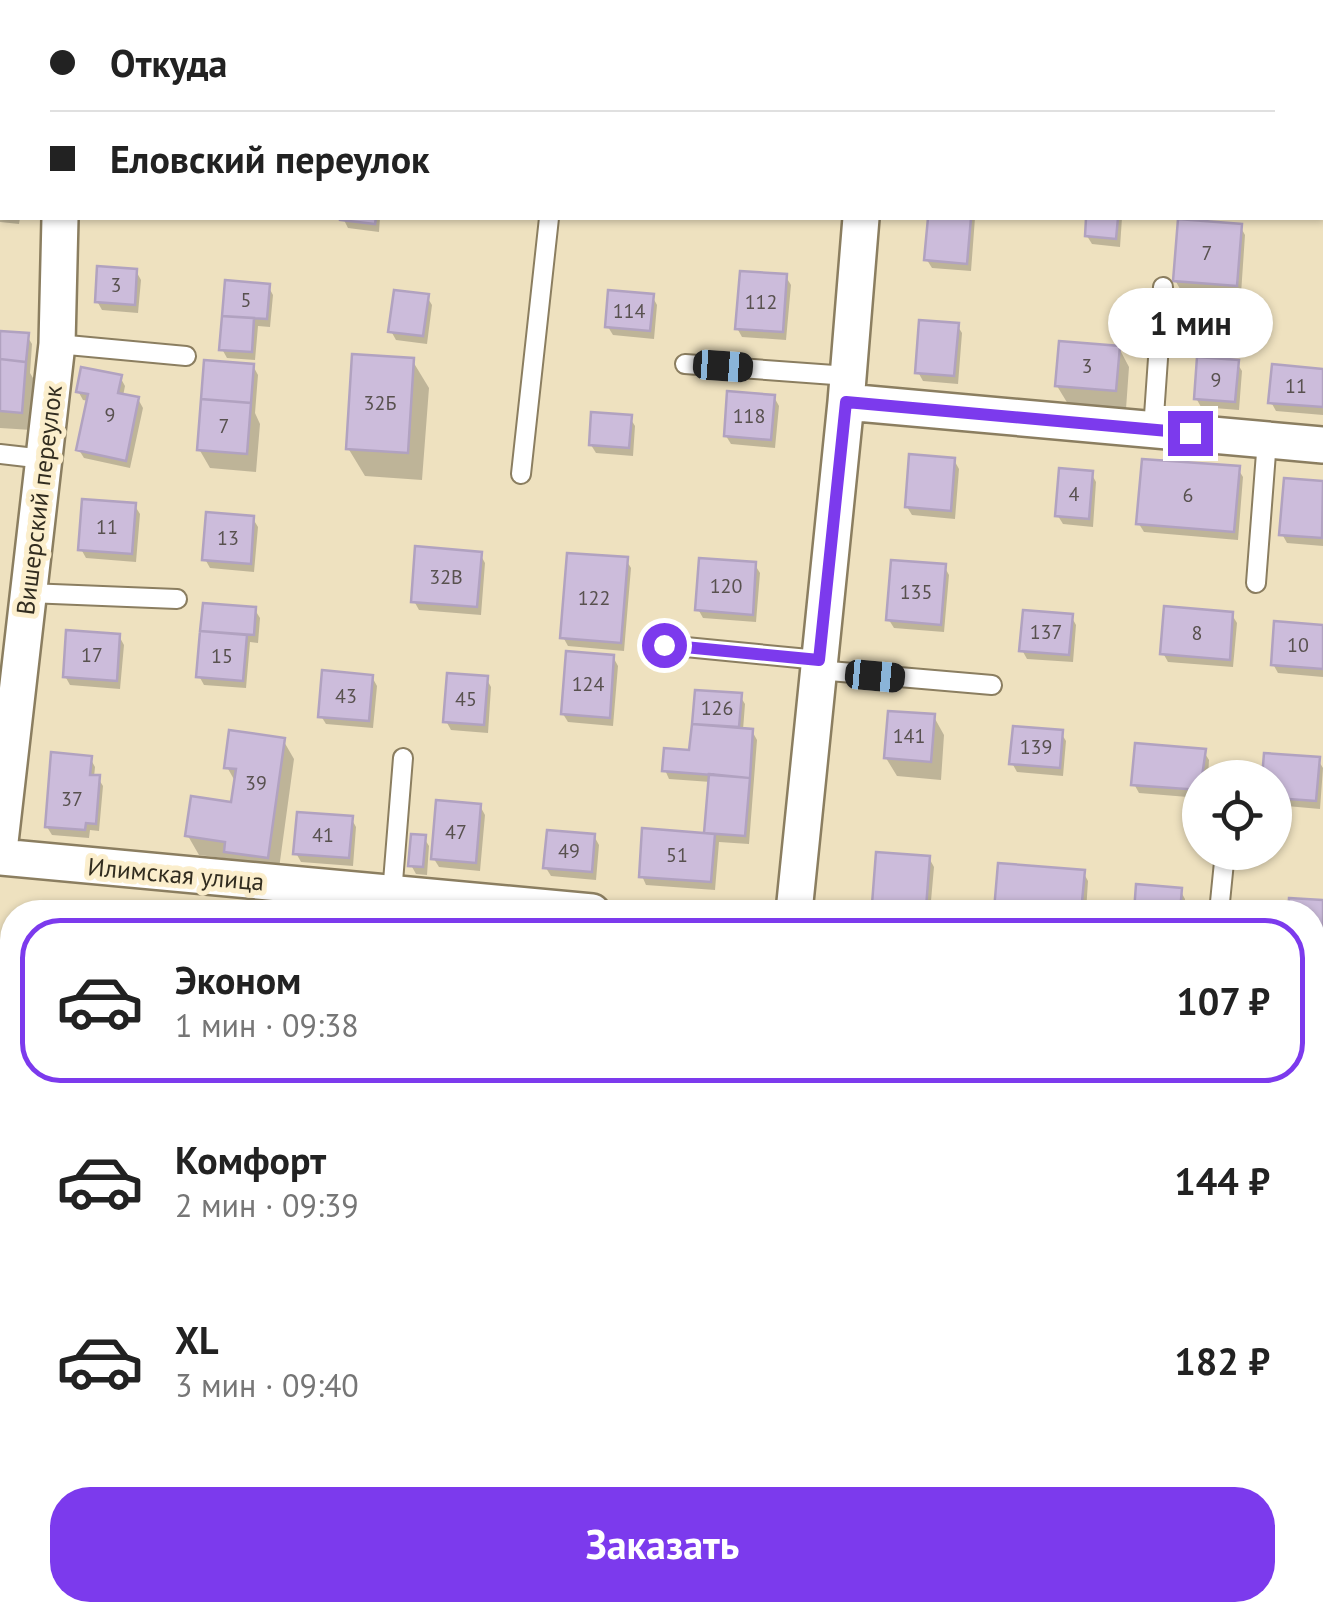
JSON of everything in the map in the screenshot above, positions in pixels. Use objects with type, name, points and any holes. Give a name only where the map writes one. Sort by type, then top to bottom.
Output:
[{"type":"street","name":"Вишерский переулок","points":[[0,842],[57,344],[60,220]]},
{"type":"street","points":[[795,900],[861,220]]},
{"type":"street","points":[[847,389],[1152,430],[1323,445]]},
{"type":"street","name":"Илимская улица","points":[[0,857],[459,900]]},
{"type":"lane","points":[[521,474],[549,220]]},
{"type":"lane","points":[[1152,430],[1163,287]]},
{"type":"lane","points":[[57,344],[186,356]]},
{"type":"lane","points":[[685,364],[847,389]]},
{"type":"lane","points":[[1256,583],[1266,440]]},
{"type":"lane","points":[[0,454],[44,459]]},
{"type":"lane","points":[[28,593],[178,599]]},
{"type":"lane","points":[[664,645],[992,685]]},
{"type":"lane","points":[[392,894],[403,758]]},
{"type":"lane","points":[[1220,900],[1223,870]]},
{"type":"building","points":[[340,220],[376,220],[375,224]]},
{"type":"building","points":[[928,220],[971,220],[967,264],[924,260]]},
{"type":"building","points":[[1086,220],[1118,220],[1116,239],[1085,236]]},
{"type":"building","points":[[1178,220],[1242,224],[1237,286],[1173,281]]},
{"type":"building","points":[[97,266],[137,269],[135,305],[95,302]]},
{"type":"building","points":[[740,271],[787,274],[783,332],[735,329]]},
{"type":"building","points":[[225,280],[270,284],[267,319],[222,316]]},
{"type":"building","points":[[394,290],[429,294],[423,336],[388,332]]},
{"type":"building","points":[[608,290],[654,294],[650,331],[605,327]]},
{"type":"building","points":[[222,316],[254,318],[252,352],[219,350]]},
{"type":"building","points":[[919,320],[959,323],[954,376],[915,373]]},
{"type":"building","points":[[0,331],[29,333],[26,362],[0,359]]},
{"type":"building","points":[[1059,341],[1120,346],[1116,391],[1055,386]]},
{"type":"building","points":[[352,354],[414,358],[408,453],[346,449]]},
{"type":"building","points":[[1197,357],[1239,360],[1235,402],[1194,399]]},
{"type":"building","points":[[0,359],[26,362],[22,413],[0,411]]},
{"type":"building","points":[[204,360],[254,364],[251,403],[201,399]]},
{"type":"building","points":[[1272,364],[1323,369],[1323,407],[1268,403]]},
{"type":"building","points":[[81,367],[122,375],[118,393],[139,397],[126,461],[76,450],[88,394],[76,392]]},
{"type":"building","points":[[727,391],[775,395],[771,440],[724,436]]},
{"type":"building","points":[[201,399],[251,403],[247,454],[197,450]]},
{"type":"building","points":[[591,412],[632,415],[629,448],[589,445]]},
{"type":"building","points":[[909,454],[955,458],[951,511],[905,507]]},
{"type":"building","points":[[1142,459],[1240,466],[1234,532],[1136,524]]},
{"type":"building","points":[[1059,468],[1093,471],[1089,519],[1055,516]]},
{"type":"building","points":[[1284,478],[1323,481],[1322,538],[1279,535]]},
{"type":"building","points":[[82,499],[136,503],[132,554],[78,550]]},
{"type":"building","points":[[206,512],[254,516],[251,564],[202,560]]},
{"type":"building","points":[[415,546],[482,552],[477,607],[411,602]]},
{"type":"building","points":[[567,553],[628,557],[621,643],[560,638]]},
{"type":"building","points":[[699,558],[756,562],[753,615],[695,610]]},
{"type":"building","points":[[891,560],[946,564],[941,625],[886,620]]},
{"type":"building","points":[[203,603],[256,607],[254,635],[200,631]]},
{"type":"building","points":[[1164,606],[1233,612],[1230,660],[1160,654]]},
{"type":"building","points":[[1023,610],[1073,614],[1069,655],[1019,651]]},
{"type":"building","points":[[1274,621],[1323,625],[1323,669],[1271,665]]},
{"type":"building","points":[[66,630],[120,634],[117,681],[63,677]]},
{"type":"building","points":[[200,631],[247,635],[243,681],[196,677]]},
{"type":"building","points":[[566,651],[614,655],[610,718],[561,714]]},
{"type":"building","points":[[322,670],[373,675],[369,721],[318,717]]},
{"type":"building","points":[[447,673],[488,676],[484,725],[443,722]]},
{"type":"building","points":[[695,690],[742,693],[739,727],[692,724]]},
{"type":"building","points":[[888,711],[935,714],[931,762],[884,758]]},
{"type":"building","points":[[692,724],[753,729],[750,778],[662,771],[664,748],[689,750]]},
{"type":"building","points":[[1013,726],[1063,730],[1060,768],[1009,764]]},
{"type":"building","points":[[229,730],[285,738],[268,858],[224,852],[225,842],[185,836],[191,796],[231,802],[236,769],[224,768]]},
{"type":"building","points":[[1135,743],[1206,749],[1204,760],[1182,760],[1182,789],[1131,785]]},
{"type":"building","points":[[51,752],[92,756],[90,775],[100,775],[96,824],[86,823],[85,830],[45,827]]},
{"type":"building","points":[[1264,753],[1320,757],[1316,801],[1292,799],[1292,760],[1263,760]]},
{"type":"building","points":[[709,774],[750,778],[745,836],[704,833]]},
{"type":"building","points":[[436,800],[481,804],[476,863],[431,859]]},
{"type":"building","points":[[297,812],[353,816],[349,858],[293,854]]},
{"type":"building","points":[[642,828],[715,834],[711,882],[639,877]]},
{"type":"building","points":[[547,830],[595,834],[592,872],[543,868]]},
{"type":"building","points":[[411,834],[426,835],[423,867],[408,866]]},
{"type":"building","points":[[876,852],[930,856],[927,900],[872,900]]},
{"type":"building","points":[[998,863],[1085,870],[1082,900],[995,900]]},
{"type":"building","points":[[1136,884],[1182,888],[1181,900],[1135,900]]},
{"type":"route","points":[[664,645],[819,660],[846,402],[1190,433]]}]
